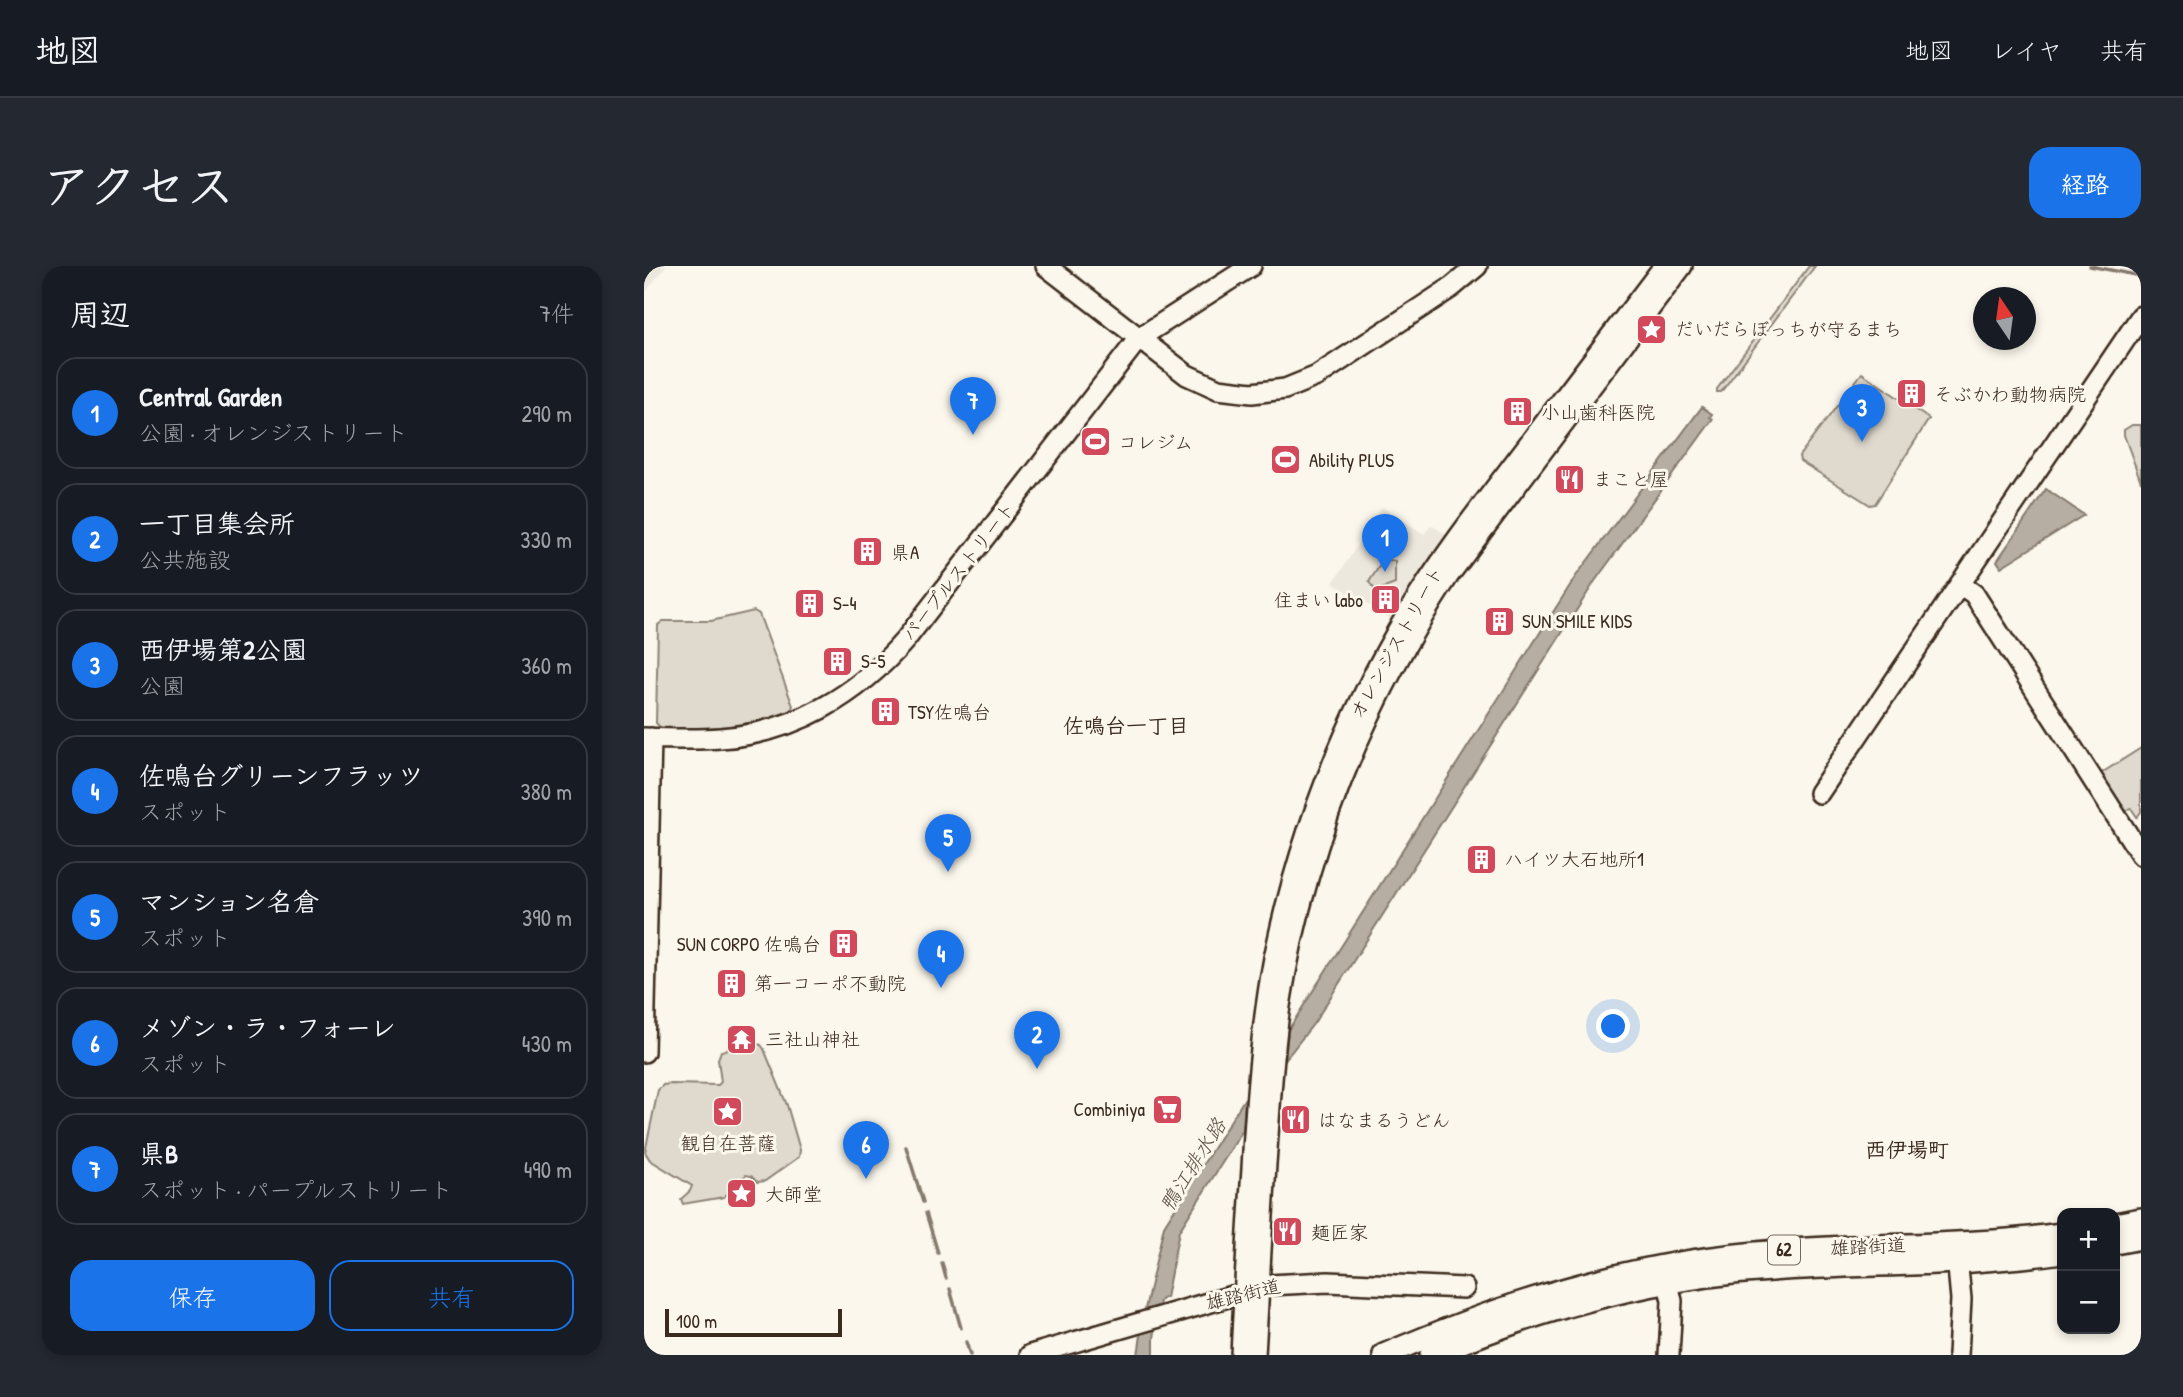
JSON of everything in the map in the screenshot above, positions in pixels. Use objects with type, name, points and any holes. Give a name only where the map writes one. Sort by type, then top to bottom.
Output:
[{"type":"main road","points":[[2120,1223],[2141,1219]]},
{"type":"main road","name":"雄踏街道","points":[[1956,1251],[2011,1239],[2057,1234]]},
{"type":"main road","points":[[2120,1242],[2141,1238]]},
{"type":"main road","name":"雄踏街道","points":[[1384,1355],[1444,1329],[1511,1305],[1591,1281],[1666,1274],[1757,1271],[1956,1251],[2057,1252]]},
{"type":"main road","name":"雄踏街道","points":[[1462,1349],[1547,1312],[1628,1290],[1666,1274]]},
{"type":"main road","name":"62","points":[[1431,1355],[1462,1349]]},
{"type":"street","points":[[1046,266],[1178,369],[1208,385],[1240,393],[1274,392],[1317,376],[1452,287],[1477,266]]},
{"type":"street","name":"パープルストリート","points":[[648,738],[721,738],[771,730],[818,711],[861,684],[906,639],[1139,338],[1251,266]]},
{"type":"street","name":"オレンジストリート","points":[[1252,1290],[1257,1079],[1270,980],[1292,883],[1323,788],[1363,696],[1404,620],[1452,547],[1664,266]]},
{"type":"street","name":"オレンジストリート","points":[[1252,1290],[1274,1055],[1289,958],[1313,863],[1350,759],[1386,681],[1423,616],[1463,555],[1682,266]]},
{"type":"street","points":[[1819,793],[2141,316]]},
{"type":"street","points":[[1961,585],[1975,594],[2141,855]]},
{"type":"street","points":[[644,1052],[648,738]]},
{"type":"street","points":[[1956,1251],[1961,1298],[1958,1355]]},
{"type":"street","points":[[1666,1274],[1672,1301],[1669,1355]]},
{"type":"street","name":"雄踏街道","points":[[1030,1355],[1280,1284],[1328,1282],[1464,1288]]},
{"type":"street","points":[[1241,1355],[1252,1290]]},
{"type":"street","points":[[1252,1290],[1255,1355]]},
{"type":"shaded area","points":[[644,266],[666,266],[644,294]]},
{"type":"shaded area","points":[[1809,266],[1815,266],[1721,392],[1717,392],[1717,389]]},
{"type":"shaded area","points":[[1862,373],[1929,419],[1875,504],[1870,505],[1800,461],[1799,456]]},
{"type":"shaded area","points":[[1702,407],[1712,414],[1710,417],[1713,419],[1595,581],[1314,1023],[1285,1060],[1288,1030],[1576,576]]},
{"type":"shaded area","points":[[2132,425],[2141,425],[2141,482],[2124,435],[2124,430]]},
{"type":"shaded area","points":[[2046,489],[2084,515],[2001,567],[1997,561]]},
{"type":"shaded area","points":[[1382,507],[1424,534],[1431,525],[1447,535],[1392,620],[1333,583]]},
{"type":"shaded area","points":[[1384,559],[1395,561],[1395,584],[1376,591],[1369,582]]},
{"type":"shaded area","points":[[754,611],[759,614],[793,706],[790,712],[726,726],[661,728],[656,723],[658,625],[663,621],[711,621]]},
{"type":"shaded area","points":[[2141,748],[2141,812],[2137,817],[2131,808],[2124,812],[2100,774]]},
{"type":"shaded area","points":[[752,1043],[761,1045],[764,1049],[787,1105],[800,1150],[799,1157],[765,1181],[757,1182],[746,1175],[724,1197],[683,1204],[681,1199],[692,1186],[650,1160],[645,1152],[658,1090],[663,1085],[671,1084],[718,1085],[721,1082],[718,1059],[721,1051]]},
{"type":"shaded area","points":[[1245,1098],[1243,1130],[1179,1231],[1166,1298],[1160,1301],[1154,1355],[1138,1355],[1145,1309],[1164,1226]]},
{"type":"waterway","points":[[2090,266],[2141,276]]},
{"type":"waterway","points":[[906,1147],[923,1202]]},
{"type":"waterway","points":[[926,1213],[938,1253]]},
{"type":"waterway","points":[[942,1263],[946,1278]]},
{"type":"waterway","points":[[950,1289],[961,1328]]},
{"type":"waterway","points":[[966,1342],[970,1355]]},
{"type":"place","name":"だいだらぼっちが守るまち","points":[[1652,329]]},
{"type":"place","name":"そぶかわ動物病院","points":[[1911,394]]},
{"type":"place","name":"小山歯科医院","points":[[1518,412]]},
{"type":"place","name":"県B","points":[[973,435]]},
{"type":"place","name":"コレジム","points":[[1095,442]]},
{"type":"place","name":"西伊場第2公園","points":[[1862,442]]},
{"type":"place","name":"Ability PLUS","points":[[1286,460]]},
{"type":"place","name":"まこと屋","points":[[1570,479]]},
{"type":"place","name":"県A","points":[[868,552]]},
{"type":"place","name":"Central Garden","points":[[1385,572]]},
{"type":"place","name":"住まい labo","points":[[1386,600]]},
{"type":"place","name":"S-4","points":[[810,603]]},
{"type":"place","name":"SUN SMILE KIDS","points":[[1499,621]]},
{"type":"place","name":"S-5","points":[[838,661]]},
{"type":"place","name":"TSY佐鳴台","points":[[885,712]]},
{"type":"place","name":"ハイツ大石地所1","points":[[1481,859]]},
{"type":"place","name":"マンション名倉","points":[[948,872]]},
{"type":"place","name":"SUN CORPO 佐鳴台","points":[[844,944]]},
{"type":"place","name":"第一コーポ不動院","points":[[731,983]]},
{"type":"place","name":"佐鳴台グリーンフラッツ","points":[[941,988]]},
{"type":"place","name":"三社山神社","points":[[742,1039]]},
{"type":"place","name":"一丁目集会所","points":[[1037,1069]]},
{"type":"place","name":"Combiniya","points":[[1168,1109]]},
{"type":"place","name":"観自在菩薩","points":[[728,1112]]},
{"type":"place","name":"はなまるうどん","points":[[1295,1120]]},
{"type":"place","name":"メゾン・ラ・フォーレ","points":[[866,1179]]},
{"type":"place","name":"大師堂","points":[[742,1194]]},
{"type":"place","name":"麺匠家","points":[[1288,1232]]},
{"type":"district","name":"佐鳴台一丁目","points":[[1126,726]]},
{"type":"district","name":"西伊場町","points":[[1907,1150]]},
{"type":"water label","name":"鴨江排水路","points":[[1193,1165]]}]
